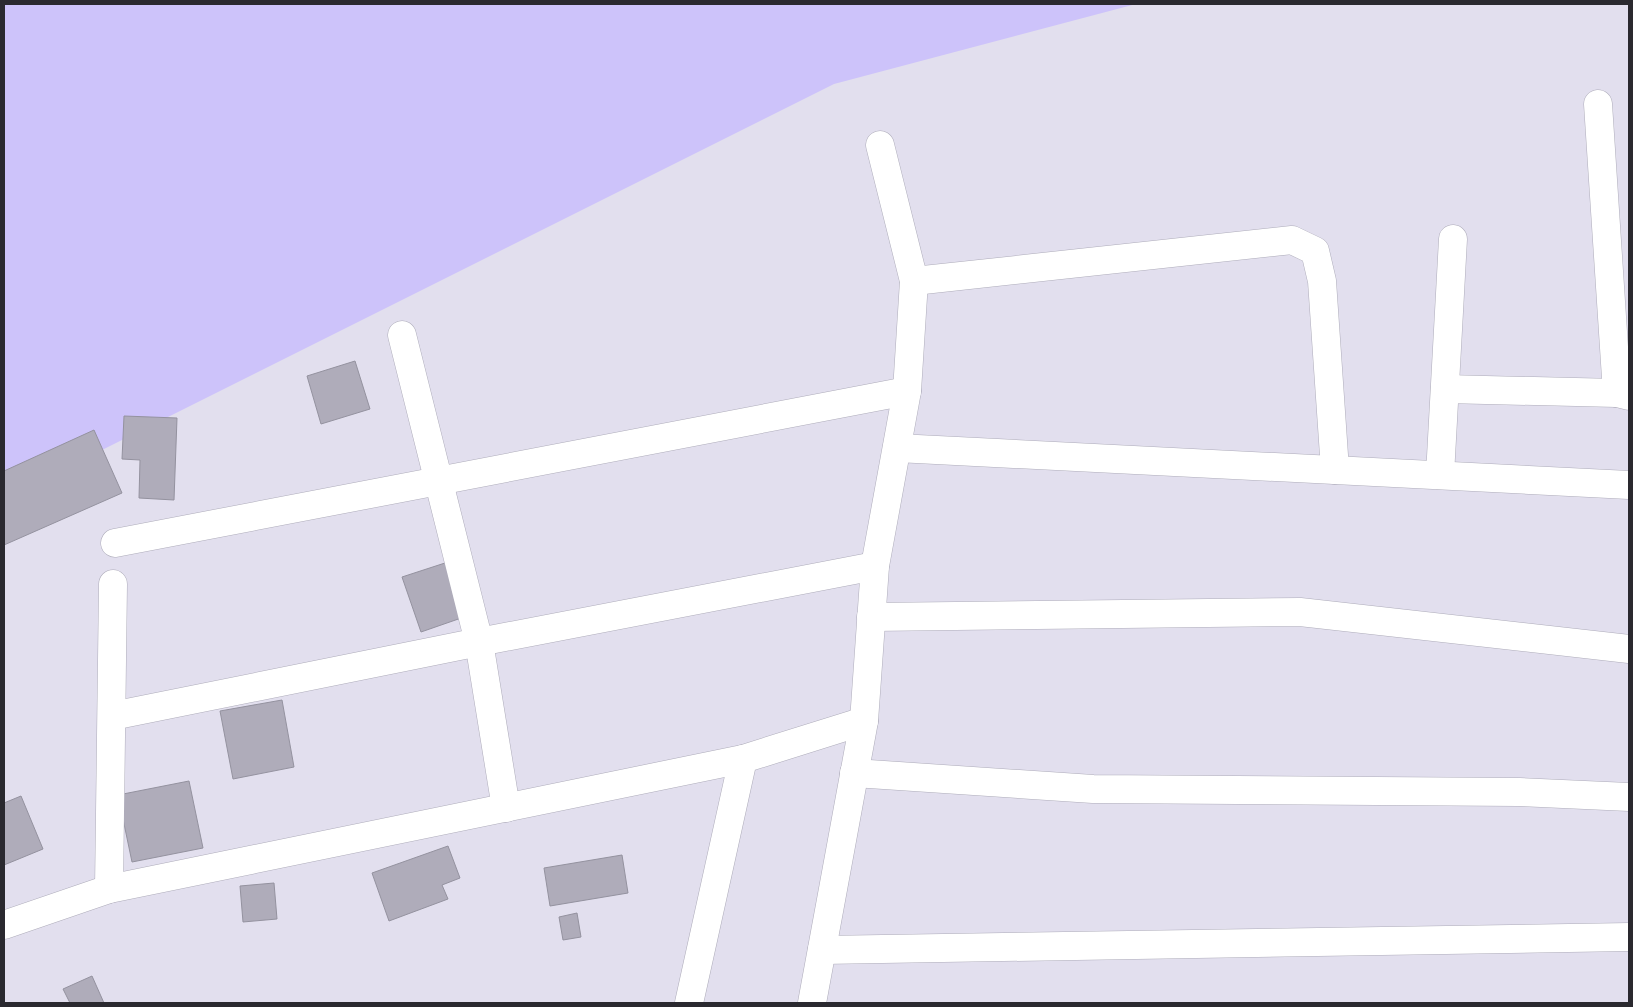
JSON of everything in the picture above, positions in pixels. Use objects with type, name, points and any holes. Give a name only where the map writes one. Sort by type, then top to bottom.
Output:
[{"type":"street","points":[[1445,388],[1623,395],[1598,104]]},
{"type":"street","points":[[812,1003],[864,721],[875,566],[907,391],[914,281],[880,145]]},
{"type":"street","points":[[1440,475],[1453,239]]},
{"type":"street","points":[[914,281],[1292,240],[1314,251],[1322,281],[1335,470]]},
{"type":"street","points":[[402,335],[478,642],[506,808]]},
{"type":"street","points":[[115,543],[907,391]]},
{"type":"street","points":[[897,448],[1629,485]]},
{"type":"street","points":[[112,716],[478,642],[875,566]]},
{"type":"street","points":[[109,889],[113,584]]},
{"type":"street","points":[[872,617],[1300,612],[1629,649]]},
{"type":"street","points":[[4,925],[109,889],[743,759],[864,721]]},
{"type":"street","points":[[689,1003],[743,759]]},
{"type":"street","points":[[854,773],[1093,789],[1520,792],[1629,797]]},
{"type":"street","points":[[822,950],[1629,937]]},
{"type":"shaded area","points":[[4,4],[1136,4],[834,84],[4,499]]},
{"type":"building","points":[[355,361],[370,409],[321,424],[307,376]]},
{"type":"building","points":[[124,416],[177,418],[174,500],[139,498],[140,460],[122,459]]},
{"type":"building","points":[[94,430],[122,493],[4,545],[4,471]]},
{"type":"building","points":[[448,562],[467,616],[421,632],[402,577]]},
{"type":"building","points":[[282,700],[294,767],[233,779],[220,711]]},
{"type":"building","points":[[189,781],[203,848],[132,862],[118,795]]},
{"type":"building","points":[[21,796],[43,849],[4,865],[4,803]]},
{"type":"building","points":[[448,846],[460,878],[442,885],[448,899],[389,921],[372,873]]},
{"type":"building","points":[[622,855],[628,893],[550,906],[544,868]]},
{"type":"building","points":[[274,883],[277,919],[243,922],[240,886]]},
{"type":"building","points":[[577,913],[581,937],[563,940],[559,917]]},
{"type":"building","points":[[92,976],[104,1003],[70,1003],[63,989]]}]
